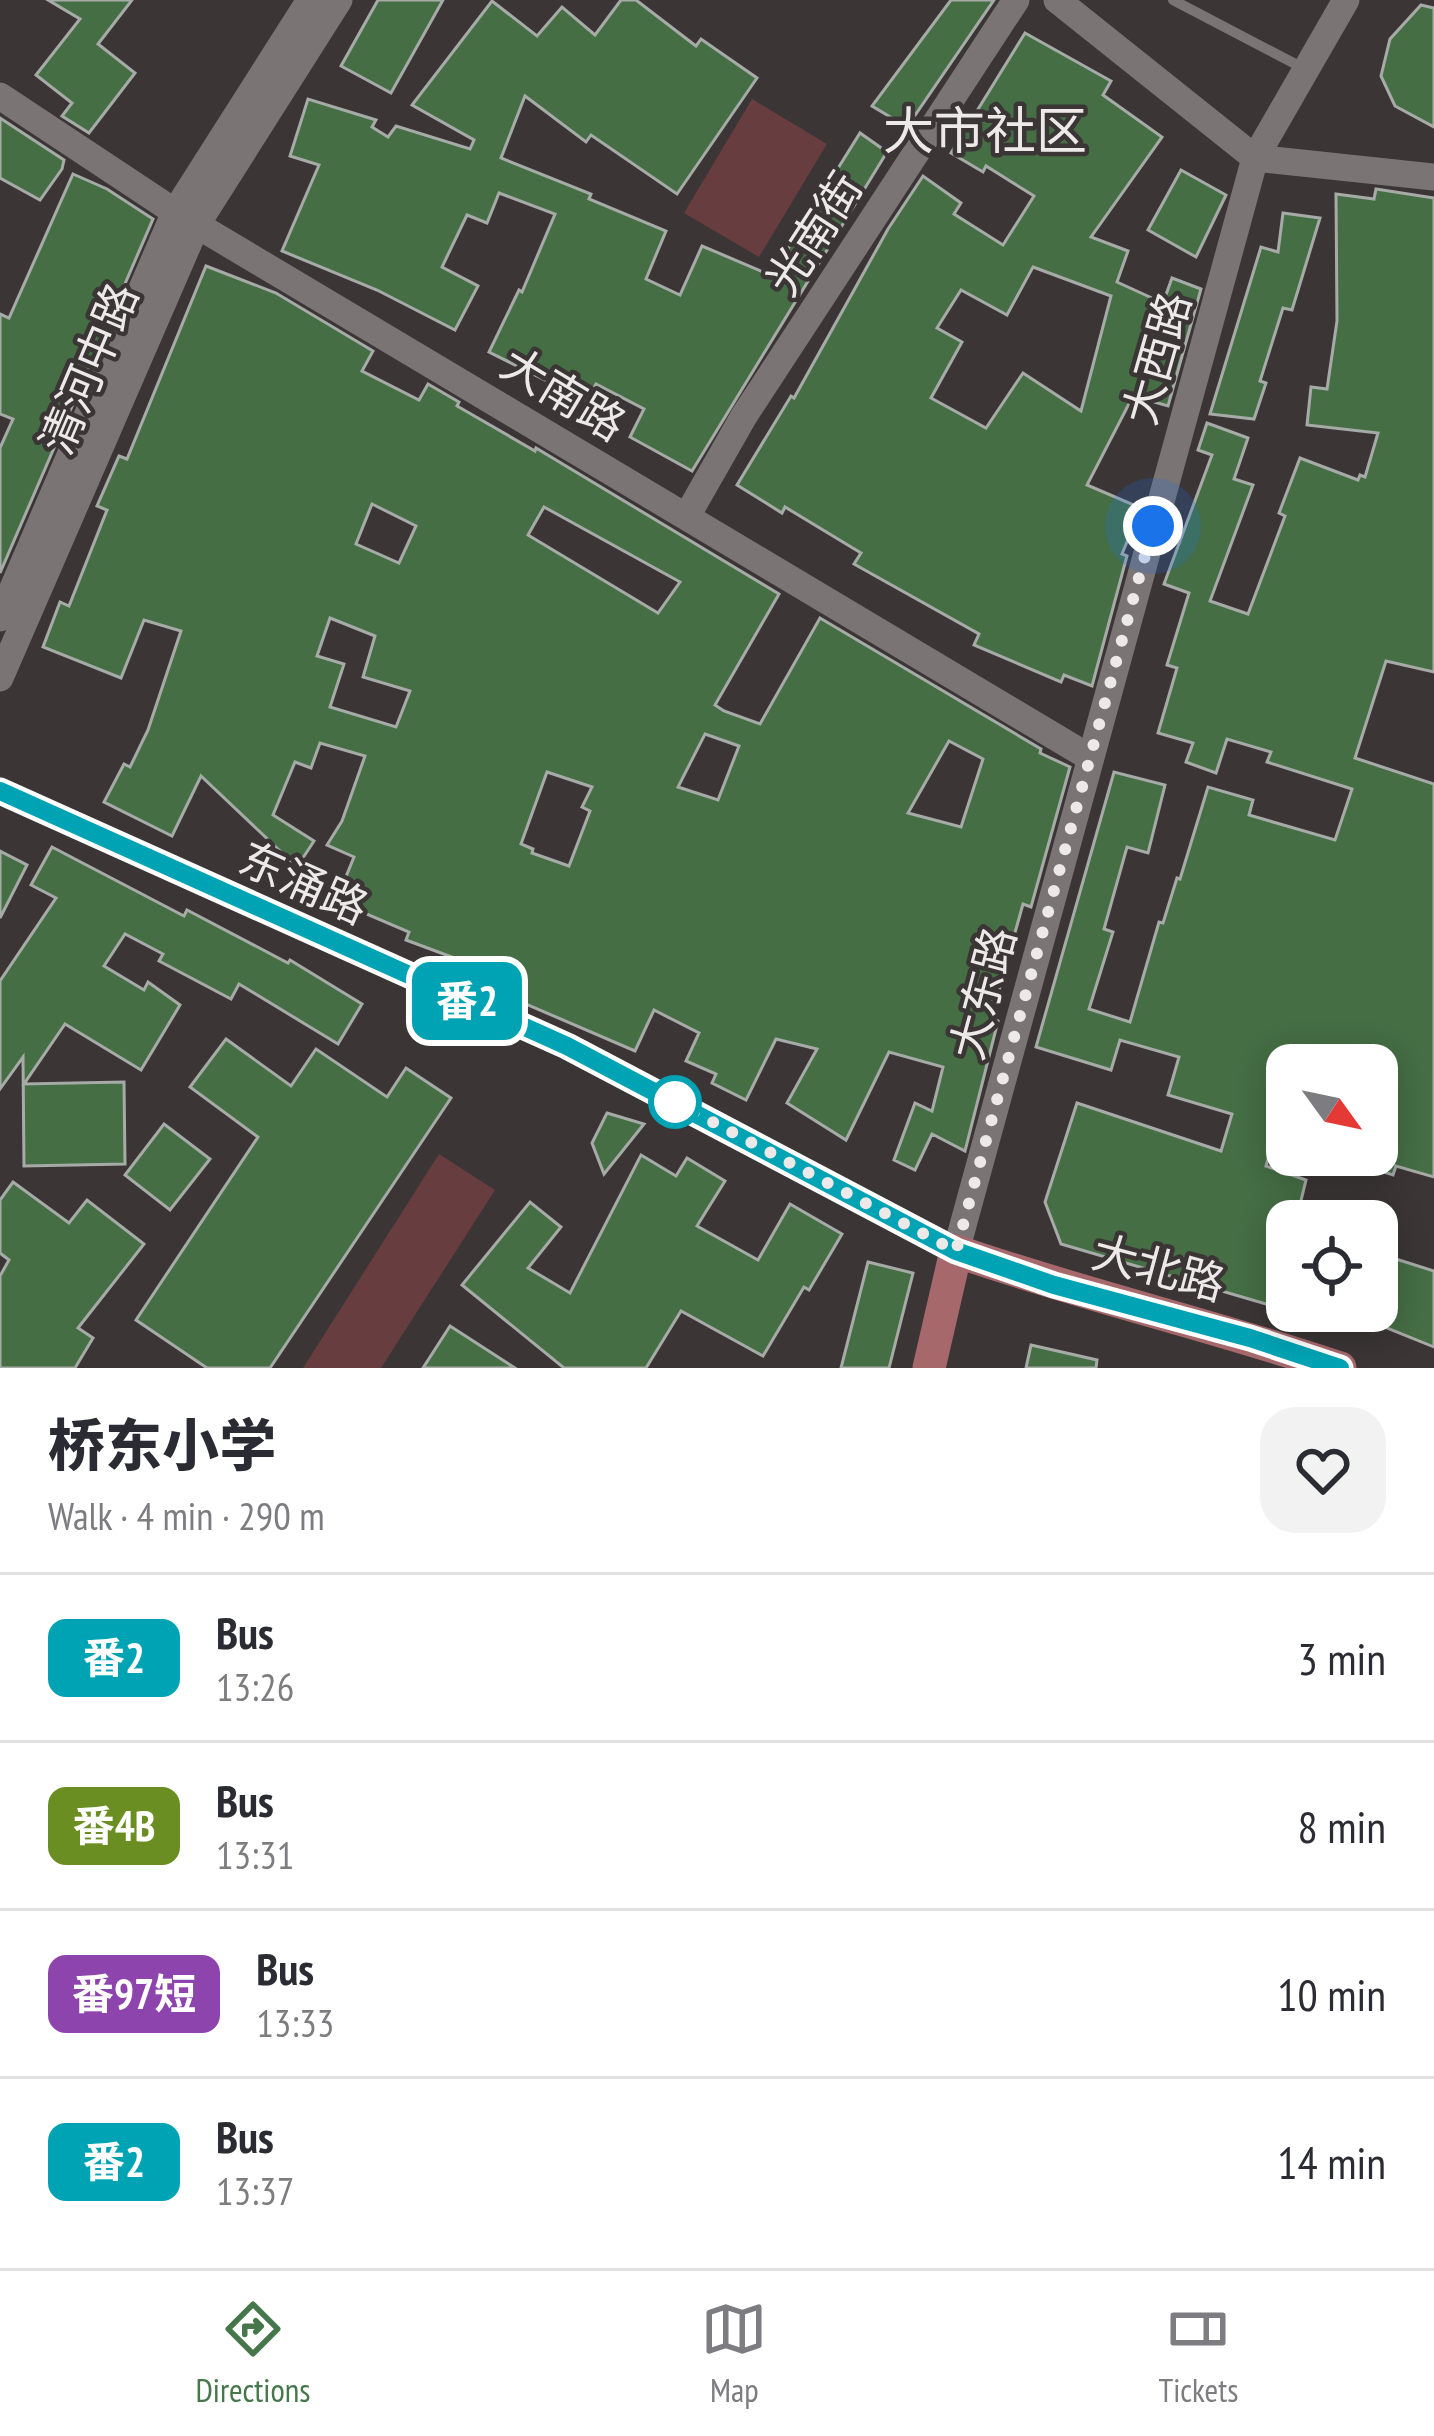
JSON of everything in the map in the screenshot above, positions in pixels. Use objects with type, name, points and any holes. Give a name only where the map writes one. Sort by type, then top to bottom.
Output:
[{"type":"main road","points":[[929,1368],[956,1251]]},
{"type":"main road","name":"大北路","points":[[956,1251],[1054,1285],[1250,1338],[1340,1368]]},
{"type":"street","points":[[186,218],[310,0]]},
{"type":"street","points":[[186,218],[339,0]]},
{"type":"street","name":"光南街","points":[[687,516],[744,416],[1016,0]]},
{"type":"street","points":[[1057,0],[1256,158],[1434,177]]},
{"type":"street","name":"大西路","points":[[1089,757],[1256,158],[1346,0]]},
{"type":"street","name":"大南路","points":[[0,96],[186,218],[1089,757]]},
{"type":"street","name":"清河中路","points":[[0,618],[186,218]]},
{"type":"street","name":"清河中路","points":[[0,678],[186,218]]},
{"type":"street","name":"大东路","points":[[956,1251],[1089,757]]},
{"type":"street","name":"东涌路","points":[[0,791],[567,1046],[956,1251]]},
{"type":"lane","points":[[1173,0],[1306,70]]},
{"type":"lane","points":[[1202,14],[1207,0]]},
{"type":"shaded area","points":[[752,99],[827,144],[759,257],[684,213]]},
{"type":"shaded area","points":[[439,1154],[495,1190],[381,1368],[303,1368]]},
{"type":"building","points":[[48,0],[132,0],[98,44],[135,73],[89,133],[62,116],[72,103],[36,75],[80,19]]},
{"type":"building","points":[[378,0],[443,0],[391,93],[341,66]]},
{"type":"building","points":[[621,0],[636,0],[696,46],[701,39],[757,78],[677,194],[591,135],[586,142],[525,96],[501,158],[666,231],[646,279],[680,295],[702,246],[787,282],[792,272],[779,263],[860,133],[887,152],[692,471],[630,437],[644,409],[596,384],[587,401],[489,352],[519,290],[522,292],[555,214],[499,193],[487,223],[467,215],[442,267],[478,286],[455,330],[377,290],[282,251],[319,165],[290,156],[308,99],[376,120],[372,127],[388,137],[396,126],[470,149],[474,140],[412,105],[492,1],[537,36],[562,7],[595,35]]},
{"type":"building","points":[[951,0],[994,0],[907,127],[872,106]]},
{"type":"building","points":[[1421,5],[1434,8],[1434,127],[1395,106],[1381,76],[1390,39]]},
{"type":"building","points":[[1025,33],[1111,81],[1103,95],[1162,137],[1091,237],[1128,251],[1117,282],[1163,303],[1172,278],[1201,289],[1168,406],[1133,396],[1087,485],[1141,508],[1122,554],[1127,556],[1092,686],[1064,675],[1061,682],[974,645],[979,634],[854,564],[861,553],[785,507],[782,513],[737,485],[791,396],[794,398],[888,229],[923,176],[961,203],[954,214],[1003,245],[1034,196],[986,166],[983,172],[951,153]],"holes":[[[1033,267],[1111,296],[1081,411],[1023,373],[986,428],[931,398],[962,342],[937,328],[961,290],[1007,315]]]},
{"type":"building","points":[[0,118],[64,160],[40,200],[0,178]]},
{"type":"building","points":[[1181,170],[1226,195],[1196,257],[1148,230]]},
{"type":"building","points":[[73,174],[153,219],[0,573],[0,448],[13,419],[0,414],[0,314],[9,318]]},
{"type":"building","points":[[1376,189],[1434,198],[1434,672],[1386,661],[1355,758],[1434,784],[1434,1177],[1398,1167],[1398,1044],[1266,1044],[1266,1176],[1306,1180],[1301,1200],[1266,1200],[1266,1304],[1061,1244],[1045,1202],[1077,1103],[1221,1151],[1232,1114],[1168,1095],[1179,1057],[1120,1040],[1111,1070],[1036,1047],[1114,772],[1165,785],[1148,853],[1127,847],[1104,929],[1113,932],[1089,1009],[1130,1022],[1159,922],[1163,923],[1180,879],[1208,787],[1253,800],[1249,815],[1335,840],[1352,789],[1267,762],[1271,752],[1227,739],[1216,773],[1186,762],[1193,743],[1158,733],[1177,668],[1167,665],[1189,593],[1164,584],[1212,455],[1198,450],[1207,423],[1248,438],[1234,479],[1253,485],[1210,601],[1248,614],[1285,516],[1279,513],[1300,458],[1358,480],[1360,475],[1365,477],[1378,433],[1307,425],[1311,387],[1327,389],[1337,321],[1336,194],[1374,199]]},
{"type":"building","points":[[1283,213],[1320,218],[1292,310],[1283,308],[1260,381],[1266,383],[1254,419],[1210,414],[1261,247],[1278,252]]},
{"type":"building","points":[[206,266],[276,293],[373,351],[362,371],[419,400],[428,384],[459,402],[457,406],[779,594],[715,705],[724,711],[760,724],[820,618],[1070,767],[1031,907],[1023,904],[991,1019],[998,1021],[965,1151],[932,1134],[915,1170],[894,1160],[915,1103],[932,1111],[943,1067],[889,1052],[846,1140],[787,1103],[817,1049],[776,1039],[746,1100],[712,1083],[716,1074],[686,1061],[699,1033],[654,1010],[635,1051],[505,995],[511,979],[406,940],[409,932],[336,901],[354,857],[327,845],[342,821],[365,756],[320,743],[311,768],[295,762],[273,815],[314,841],[297,867],[201,776],[172,836],[104,802],[124,764],[130,767],[148,730],[181,631],[144,620],[121,678],[43,647],[60,602],[69,606],[107,510],[97,506],[119,456],[127,459]],"holes":[[[372,504],[416,526],[399,563],[356,544]],[[544,507],[680,582],[658,613],[528,535]],[[330,618],[375,636],[363,677],[410,691],[396,727],[330,707],[344,664],[317,656]],[[705,734],[739,746],[718,800],[678,787]],[[949,741],[983,759],[961,827],[908,813]],[[547,772],[592,787],[582,807],[590,811],[569,866],[532,853],[533,849],[521,844]]]},
{"type":"building","points":[[52,847],[184,916],[187,910],[290,960],[362,1004],[338,1044],[239,984],[231,999],[159,961],[163,954],[125,934],[104,966],[144,990],[148,982],[180,1005],[141,1070],[65,1024],[24,1084],[124,1082],[125,1164],[24,1166],[23,1057],[0,1089],[0,981],[56,898],[31,885]]},
{"type":"building","points":[[0,851],[27,865],[0,918]]},
{"type":"building","points":[[226,1039],[291,1086],[316,1049],[387,1097],[406,1068],[451,1098],[270,1368],[207,1368],[136,1320],[258,1137],[190,1087]]},
{"type":"building","points":[[607,1113],[644,1124],[604,1174],[592,1143]]},
{"type":"building","points":[[164,1124],[210,1159],[170,1210],[125,1175]]},
{"type":"building","points":[[641,1155],[676,1176],[687,1158],[725,1181],[697,1226],[758,1260],[790,1204],[842,1234],[763,1356],[681,1311],[646,1368],[564,1368],[462,1285],[530,1202],[561,1227],[528,1268],[570,1293]]},
{"type":"building","points":[[13,1182],[69,1223],[87,1200],[144,1244],[78,1328],[93,1338],[75,1368],[0,1368],[0,1276],[9,1260],[0,1253],[0,1200]]},
{"type":"building","points":[[1398,1260],[1434,1271],[1434,1347],[1397,1332]]},
{"type":"building","points":[[868,1262],[913,1273],[889,1368],[841,1368]]},
{"type":"building","points":[[450,1326],[515,1368],[423,1368]]},
{"type":"building","points":[[1031,1345],[1097,1360],[1096,1368],[1026,1368]]},
{"type":"bus line","name":"番2","points":[[0,791],[567,1046],[956,1251],[1054,1285],[1250,1338],[1340,1368]]},
{"type":"district","name":"大市社区","points":[[985,130]]},
{"type":"route","points":[[675,1102],[956,1251],[1153,526]]}]
